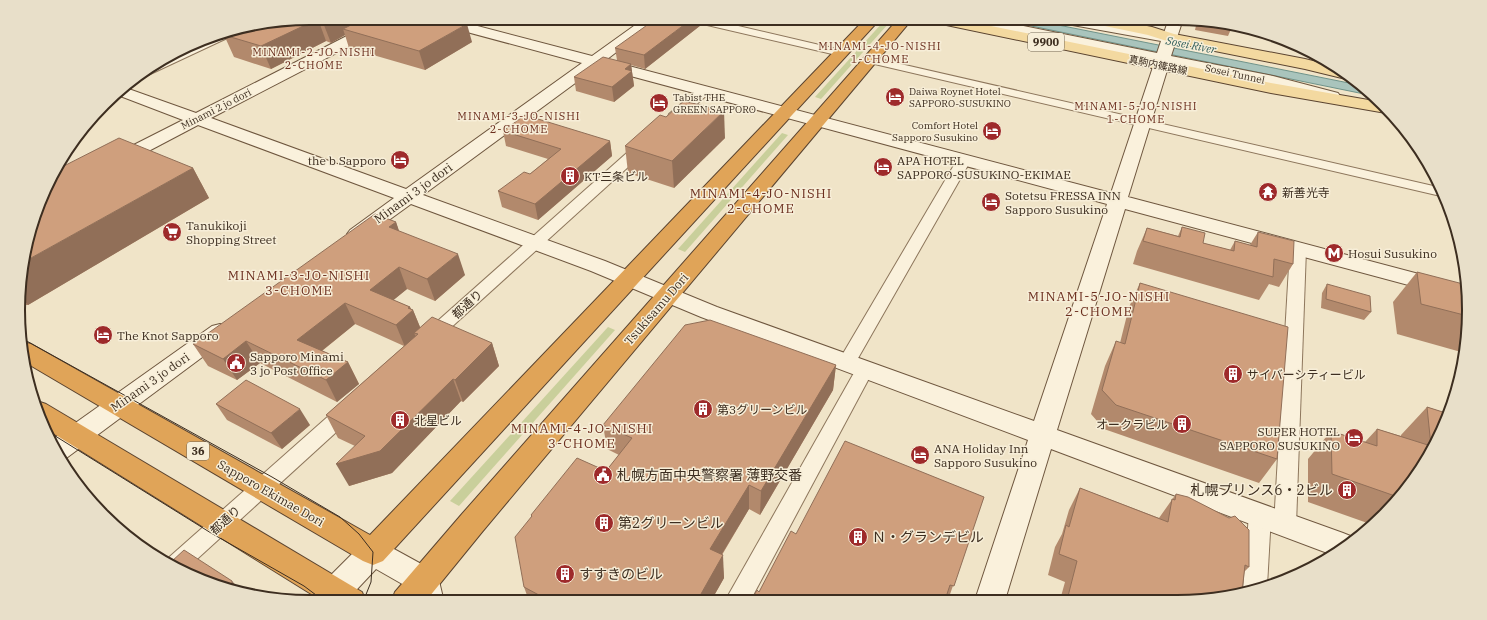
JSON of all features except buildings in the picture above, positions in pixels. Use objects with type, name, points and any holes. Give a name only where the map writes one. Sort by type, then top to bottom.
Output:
[{"type":"highway","points":[[373,552],[867,25]]},
{"type":"highway","name":"Tsukisamu Dori","points":[[420,595],[668,295],[900,25]]},
{"type":"highway","name":"Sapporo Ekimae Dori","points":[[28,353],[373,552]]},
{"type":"highway","points":[[46,416],[222,523],[330,595]]},
{"type":"main road","name":"真駒内篠路線","points":[[980,25],[1165,52],[1306,64],[1331,70]]},
{"type":"main road","name":"真駒内篠路線","points":[[1122,25],[1152,31],[1165,52],[1272,88],[1376,106]]},
{"type":"street","name":"Minami 2 jo dori","points":[[103,168],[196,118],[379,25]]},
{"type":"street","points":[[458,25],[1461,292]]},
{"type":"street","points":[[466,27],[470,25]]},
{"type":"street","name":"Minami 3 jo dori","points":[[339,246],[644,25]]},
{"type":"street","points":[[720,25],[841,53]]},
{"type":"street","points":[[1005,25],[1165,52]]},
{"type":"street","points":[[1093,25],[1150,36],[1165,52]]},
{"type":"street","points":[[992,595],[1144,124],[1174,25]]},
{"type":"street","points":[[870,60],[1436,191]]},
{"type":"street","name":"都通り","points":[[417,348],[704,91]]},
{"type":"street","points":[[126,93],[536,243],[709,312],[1044,434],[1339,544]]},
{"type":"street","points":[[740,595],[856,366],[964,160]]},
{"type":"street","points":[[1285,525],[1298,249]]},
{"type":"street","name":"Minami 3 jo dori","points":[[61,448],[236,321]]},
{"type":"street","name":"都通り","points":[[178,563],[359,400]]},
{"type":"street","points":[[1255,584],[1260,515]]},
{"type":"street","points":[[339,595],[373,552],[420,595]]},
{"type":"green space","points":[[880,25],[887,25],[821,99],[815,97]]},
{"type":"green space","points":[[782,133],[788,135],[685,252],[678,249]]},
{"type":"green space","points":[[608,327],[615,330],[459,506],[450,501]]},
{"type":"water","points":[[1026,25],[1058,25],[1349,83],[1362,94]]},
{"type":"tram line","points":[[27,341],[272,477],[340,517],[359,534],[373,552],[371,582],[366,595]]},
{"type":"tram line","points":[[54,435],[211,533],[304,586],[316,595]]},
{"type":"place","name":"Daiwa Roynet Hotel SAPPORO-SUSUKINO","points":[[895,97]]},
{"type":"place","name":"Tabist THE GREEN SAPPORO","points":[[659,103]]},
{"type":"place","name":"Comfort Hotel Sapporo Susukino","points":[[992,131]]},
{"type":"place","name":"the b Sapporo","points":[[400,160]]},
{"type":"place","name":"APA HOTEL SAPPORO-SUSUKINO-EKIMAE","points":[[883,167]]},
{"type":"place","name":"KT三条ビル","points":[[570,176]]},
{"type":"place","name":"新善光寺","points":[[1268,192]]},
{"type":"place","name":"Sotetsu FRESSA INN Sapporo Susukino","points":[[991,202]]},
{"type":"place","name":"Tanukikoji Shopping Street","points":[[172,232]]},
{"type":"place","name":"Hosui Susukino","points":[[1334,253]]},
{"type":"place","name":"The Knot Sapporo","points":[[103,335]]},
{"type":"place","name":"Sapporo Minami 3 jo Post Office","points":[[236,363]]},
{"type":"place","name":"サイバーシティービル","points":[[1233,374]]},
{"type":"place","name":"第3グリーンビル","points":[[703,409]]},
{"type":"place","name":"北星ビル","points":[[400,420]]},
{"type":"place","name":"オークラビル","points":[[1182,424]]},
{"type":"place","name":"SUPER HOTEL SAPPORO SUSUKINO","points":[[1354,438]]},
{"type":"place","name":"ANA Holiday Inn Sapporo Susukino","points":[[920,455]]},
{"type":"place","name":"札幌方面中央警察署 薄野交番","points":[[603,475]]},
{"type":"place","name":"札幌プリンス6・2ビル","points":[[1347,490]]},
{"type":"place","name":"第2グリーンビル","points":[[604,523]]},
{"type":"place","name":"Ｎ・グランデビル","points":[[858,537]]},
{"type":"place","name":"すすきのビル","points":[[565,574]]},
{"type":"district","name":"MINAMI-4-JO-NISHI 1-CHOME","points":[[880,52]]},
{"type":"district","name":"MINAMI-2-JO-NISHI 2-CHOME","points":[[314,58]]},
{"type":"district","name":"MINAMI-5-JO-NISHI 1-CHOME","points":[[1136,112]]},
{"type":"district","name":"MINAMI-3-JO-NISHI 2-CHOME","points":[[519,122]]},
{"type":"district","name":"MINAMI-4-JO-NISHI 2-CHOME","points":[[761,200]]},
{"type":"district","name":"MINAMI-3-JO-NISHI 3-CHOME","points":[[299,282]]},
{"type":"district","name":"MINAMI-5-JO-NISHI 2-CHOME","points":[[1099,304]]},
{"type":"district","name":"MINAMI-4-JO-NISHI 3-CHOME","points":[[582,436]]},
{"type":"water label","name":"Sosei River","points":[[1191,45]]}]
